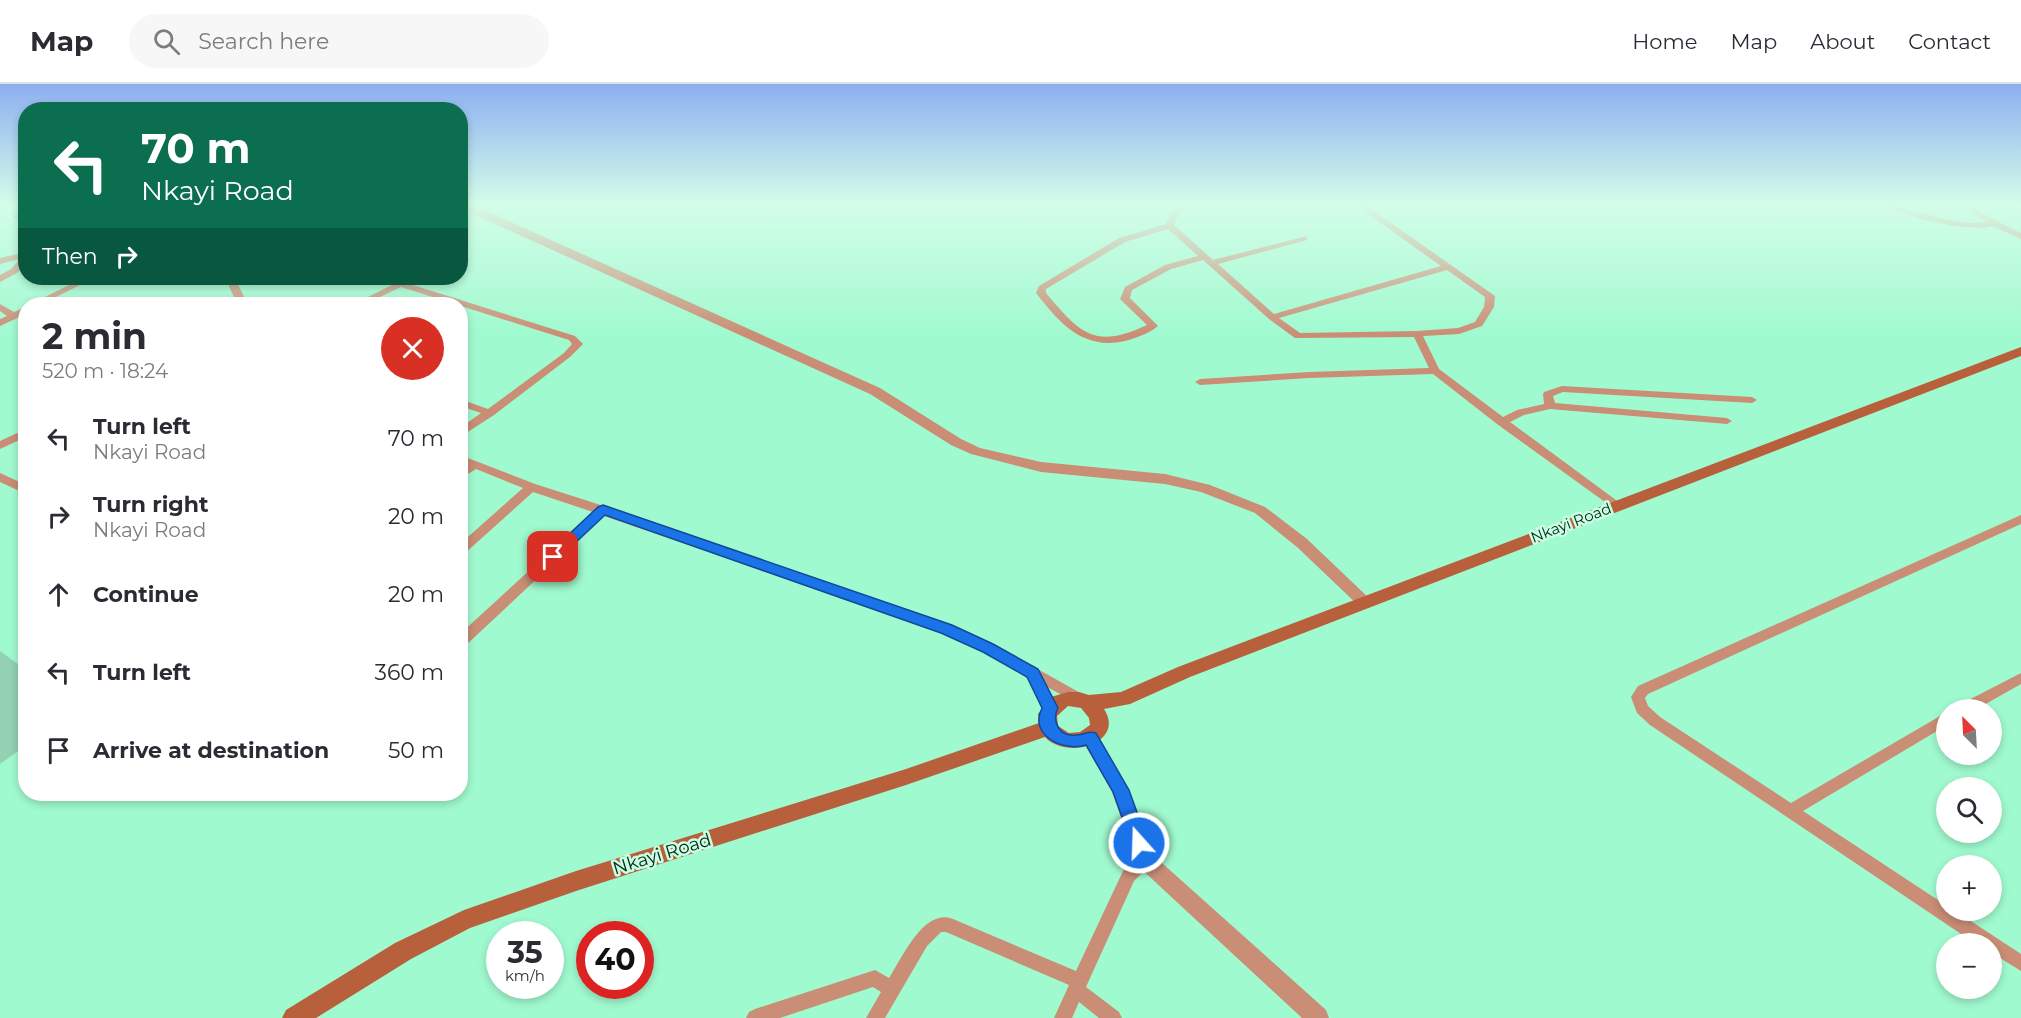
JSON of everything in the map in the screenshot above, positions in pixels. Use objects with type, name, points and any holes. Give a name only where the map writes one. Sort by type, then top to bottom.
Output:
[{"type":"main road","name":"Nkayi Road","points":[[294,1018],[403,951],[464,920],[576,881],[906,777],[1049,718],[1058,702],[1124,699],[1184,672],[2021,351]]},
{"type":"main road","name":"Nkayi Road","points":[[1095,730],[1124,699]]},
{"type":"main road","points":[[1049,718],[1058,738],[1075,742],[1095,730],[1095,708],[1084,701]]},
{"type":"street","points":[[557,248],[875,391],[956,442],[976,451],[1041,467],[1165,479],[1205,488],[1260,510],[1302,543],[1365,602]]},
{"type":"street","points":[[1109,248],[1042,288],[1041,293],[1084,337],[1105,342],[1133,335],[1153,326],[1125,299],[1128,289],[1168,267],[1262,248]]},
{"type":"street","points":[[1193,248],[1290,332],[1309,338],[1417,334],[1472,328],[1479,324],[1489,307],[1490,296],[1420,248]]},
{"type":"street","points":[[0,261],[18,258]]},
{"type":"street","points":[[0,279],[18,266]]},
{"type":"street","points":[[1272,317],[1448,267]]},
{"type":"street","points":[[50,297],[75,285]]},
{"type":"street","points":[[373,297],[398,285]]},
{"type":"street","points":[[403,285],[438,297]]},
{"type":"street","points":[[0,307],[13,316]]},
{"type":"street","points":[[468,307],[572,338],[578,344],[567,355],[468,428]]},
{"type":"street","points":[[0,323],[18,314]]},
{"type":"street","points":[[1417,334],[1435,371],[1616,506]]},
{"type":"street","points":[[1200,382],[1308,375],[1435,371]]},
{"type":"street","points":[[1550,406],[1548,394],[1563,389],[1752,400]]},
{"type":"street","points":[[468,405],[490,412]]},
{"type":"street","points":[[1501,422],[1521,412],[1550,406],[1727,421]]},
{"type":"street","points":[[0,446],[18,436]]},
{"type":"street","points":[[468,461],[531,487],[946,629],[988,648],[1084,701]]},
{"type":"street","points":[[468,469],[475,464]]},
{"type":"street","points":[[0,477],[18,486]]},
{"type":"street","points":[[468,543],[531,487]]},
{"type":"street","points":[[468,635],[603,510]]},
{"type":"street","points":[[1975,933],[1655,721],[1642,709],[1638,697],[1643,690],[2021,519]]},
{"type":"street","points":[[1033,673],[1049,718]]},
{"type":"street","points":[[1982,699],[2021,678]]},
{"type":"street","points":[[1790,811],[1936,725]]},
{"type":"street","points":[[1095,730],[1145,860],[1318,1018]]},
{"type":"street","points":[[1063,1018],[1128,876],[1145,860]]},
{"type":"street","points":[[875,1018],[928,932],[938,924],[947,924],[1078,986],[1113,1018]]},
{"type":"street","points":[[2002,951],[2021,963]]},
{"type":"street","points":[[755,1018],[875,978],[891,989]]},
{"type":"green space","points":[[0,651],[18,664],[18,751],[0,764]]},
{"type":"route","points":[[553,557],[603,510],[946,629],[988,648],[1033,673],[1050,708],[1046,721],[1048,728],[1058,738],[1075,742],[1090,738],[1120,790],[1139,843]]}]
